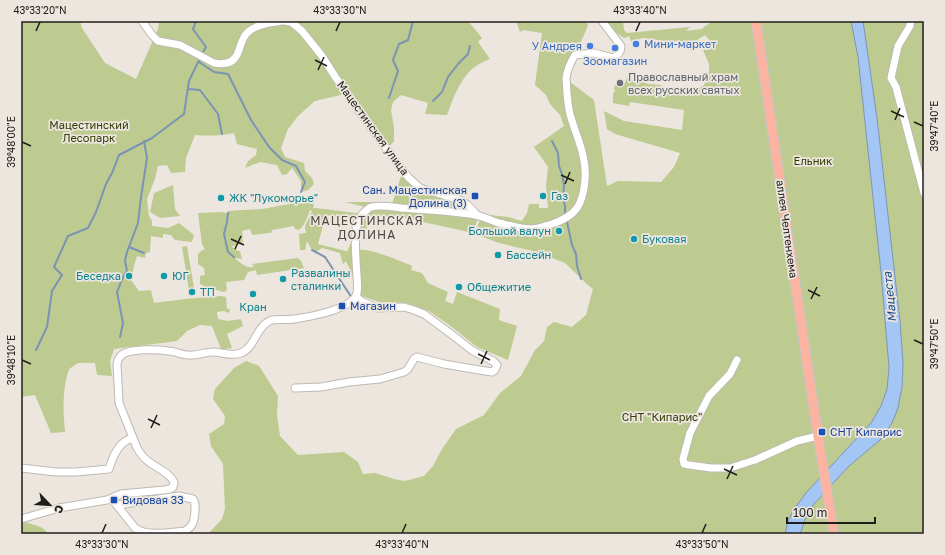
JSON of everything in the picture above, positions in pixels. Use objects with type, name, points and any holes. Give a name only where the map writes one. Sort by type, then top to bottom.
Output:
[{"type":"main road","name":"аллея Челтенхема","points":[[756,21],[834,534]]},
{"type":"street","name":"Мацестинская улица","points":[[142,21],[156,40],[180,45],[214,63],[219,64],[230,62],[235,59],[246,34],[256,26],[283,21],[291,22],[302,31],[322,56],[359,111],[409,178],[420,188],[466,203],[477,215]]},
{"type":"street","name":"Мацестинская улица","points":[[356,296],[358,290],[356,231],[359,220],[364,212],[372,207],[382,206],[477,215],[489,220],[530,229],[558,222],[568,218],[574,212],[579,204],[585,179],[584,157],[570,113],[566,73],[575,55],[594,53],[613,58],[618,55],[621,50],[621,46],[602,21]]},
{"type":"street","points":[[912,21],[898,46],[891,78],[896,87],[924,194]]},
{"type":"street","points":[[21,519],[59,508],[112,499],[121,494],[170,489],[173,487],[174,482],[171,476],[144,458],[137,448],[118,402],[117,364],[118,359],[125,353],[143,350],[168,351],[188,355],[211,352],[234,355],[242,353],[249,348],[260,330],[272,320],[293,319],[317,315],[346,306],[356,296],[364,302],[377,308],[404,307],[424,314],[473,351],[493,361],[497,365],[495,370],[492,372],[444,364],[417,357],[404,372],[380,379],[321,387],[295,388]]},
{"type":"street","points":[[737,360],[730,374],[708,396],[690,433],[683,459],[684,464],[710,468],[730,468],[755,460],[797,441],[818,436]]},
{"type":"street","points":[[21,468],[56,472],[109,469],[119,446],[127,440],[133,438]]},
{"type":"street","points":[[112,499],[135,528],[142,532],[186,531],[194,522],[195,503],[193,499],[178,496],[117,505]]},
{"type":"green space","name":"Мацестинский Лесопарк","points":[[21,21],[80,21],[82,28],[105,63],[136,79],[158,29],[159,21],[468,21],[482,38],[478,42],[490,59],[478,65],[466,76],[458,88],[447,115],[425,114],[428,103],[401,95],[393,102],[391,110],[394,128],[394,141],[387,154],[345,94],[315,101],[298,116],[288,129],[281,148],[285,157],[304,163],[305,171],[312,178],[314,184],[308,190],[301,192],[301,181],[292,168],[287,174],[282,175],[277,165],[260,162],[245,168],[248,161],[256,155],[257,149],[237,144],[234,133],[214,136],[195,135],[186,158],[185,172],[171,173],[167,165],[158,166],[155,179],[147,199],[152,226],[168,228],[179,223],[194,235],[192,242],[175,240],[171,235],[163,234],[163,238],[151,236],[150,252],[146,253],[145,258],[137,256],[131,280],[139,291],[151,290],[154,303],[221,296],[226,297],[227,309],[230,309],[229,313],[224,311],[217,312],[218,319],[228,321],[241,319],[243,326],[227,334],[232,348],[221,349],[212,326],[200,325],[187,331],[177,341],[114,349],[110,361],[112,376],[97,375],[95,363],[78,363],[69,369],[65,385],[65,432],[51,433],[35,395],[21,397]]},
{"type":"green space","points":[[516,21],[584,21],[588,24],[566,79],[594,100],[607,186],[618,181],[661,182],[674,167],[680,153],[615,134],[607,129],[604,111],[624,121],[682,130],[684,110],[630,102],[629,106],[613,103],[613,94],[616,84],[623,87],[627,78],[649,84],[660,85],[676,95],[694,92],[704,85],[709,72],[709,64],[703,50],[709,50],[714,45],[705,35],[694,42],[695,49],[689,50],[688,47],[678,50],[676,44],[679,40],[667,43],[654,39],[643,38],[631,41],[629,36],[624,38],[614,31],[606,21],[623,21],[624,30],[627,33],[690,27],[686,31],[702,29],[712,21],[851,21],[858,57],[881,272],[889,368],[887,389],[881,406],[871,423],[806,493],[788,521],[785,534],[208,534],[222,519],[225,509],[223,464],[211,446],[209,434],[224,424],[225,416],[213,399],[215,389],[234,368],[246,361],[259,366],[278,396],[277,415],[280,436],[298,455],[344,452],[358,462],[363,474],[375,473],[405,481],[424,476],[433,466],[442,449],[456,429],[484,415],[500,393],[521,376],[535,350],[544,341],[547,327],[554,322],[572,327],[586,315],[593,289],[565,263],[537,252],[499,243],[475,234],[480,219],[489,220],[491,215],[508,217],[522,221],[527,213],[529,204],[539,204],[539,208],[548,208],[546,185],[548,167],[534,147],[564,126],[560,115],[550,104],[546,95],[535,85],[542,33],[523,30],[520,32]]},
{"type":"green space","points":[[863,21],[924,21],[924,534],[800,534],[808,512],[814,504],[849,466],[880,440],[898,408],[902,387],[903,364],[900,321],[877,118]]},
{"type":"green space","points":[[402,173],[421,192],[460,200],[478,218],[473,233],[405,218],[374,215],[368,223],[365,233],[357,231],[356,250],[376,252],[412,266],[411,270],[422,273],[428,283],[448,292],[445,301],[453,304],[457,292],[500,309],[499,320],[517,326],[508,360],[477,347],[429,311],[407,303],[379,302],[356,294],[357,284],[346,261],[343,264],[340,253],[322,248],[316,252],[312,250],[307,241],[305,250],[300,250],[299,234],[306,233],[305,226],[312,211],[310,210],[307,219],[299,230],[295,229],[294,226],[272,230],[271,233],[252,235],[250,229],[242,231],[243,241],[241,244],[232,246],[233,248],[236,248],[237,251],[240,251],[242,259],[235,258],[249,267],[254,267],[252,264],[298,258],[304,268],[257,275],[256,270],[248,272],[244,280],[226,282],[227,290],[224,292],[216,290],[208,293],[206,287],[200,284],[200,276],[205,275],[204,268],[198,264],[198,254],[205,249],[202,244],[198,213],[227,213],[228,211],[262,209],[290,204],[295,201],[314,204],[313,208],[363,214],[369,208],[345,202],[392,204]],"holes":[[[326,215],[353,220],[351,227],[356,231],[347,252],[318,244]]]},
{"type":"green space","points":[[173,185],[175,209],[180,216],[160,218],[150,212],[154,193]]},
{"type":"green space","points":[[187,246],[194,288],[189,290],[182,247]]},
{"type":"green space","points":[[21,521],[41,527],[47,532],[46,534],[21,534]]},
{"type":"water","name":"Мацеста","points":[[851,21],[863,21],[877,118],[900,321],[903,364],[902,387],[898,408],[892,423],[880,440],[849,466],[814,504],[808,512],[800,534],[785,534],[788,521],[794,509],[806,493],[871,423],[881,406],[887,389],[889,368],[881,272],[858,57]]},
{"type":"waterway","points":[[196,21],[193,29],[206,47],[202,54]]},
{"type":"waterway","points":[[389,98],[398,71],[393,60],[399,44],[408,40],[413,21]]},
{"type":"waterway","points":[[433,101],[442,92],[448,77],[468,54],[470,46]]},
{"type":"waterway","points":[[36,350],[47,327],[52,291],[62,275],[54,267],[68,236],[88,228],[119,155],[152,138],[184,114],[189,81],[200,58]]},
{"type":"waterway","points":[[199,62],[214,72],[228,74],[251,120],[269,147],[282,160],[296,166],[305,182],[301,192]]},
{"type":"waterway","points":[[188,89],[200,90],[218,114],[222,134]]},
{"type":"waterway","points":[[120,337],[123,323],[117,292],[127,271],[125,261],[127,252],[138,223],[147,158],[144,141]]},
{"type":"waterway","points":[[552,141],[558,153],[559,166],[564,185],[563,198],[565,214]]},
{"type":"waterway","points":[[228,213],[224,234],[228,252],[234,257]]},
{"type":"waterway","points":[[567,222],[581,279]]},
{"type":"waterway","points":[[129,247],[144,253]]},
{"type":"waterway","points":[[312,250],[325,257],[352,298]]},
{"type":"place","name":"Мини-маркет","points":[[636,44]]},
{"type":"place","name":"У Андрея","points":[[590,46]]},
{"type":"place","name":"Зоомагазин","points":[[615,48]]},
{"type":"place","name":"Православный храм всех русских святых","points":[[620,83]]},
{"type":"place","name":"Сан. Мацестинская Долина (3)","points":[[475,196]]},
{"type":"place","name":"Газ","points":[[543,196]]},
{"type":"place","name":"ЖК \"Лукоморье\"","points":[[221,198]]},
{"type":"place","name":"Большой валун","points":[[559,231]]},
{"type":"place","name":"Буковая","points":[[634,239]]},
{"type":"place","name":"Бассейн","points":[[498,255]]},
{"type":"place","name":"Беседка","points":[[129,276]]},
{"type":"place","name":"ЮГ","points":[[164,276]]},
{"type":"place","name":"Развалины сталинки","points":[[283,279]]},
{"type":"place","name":"Общежитие","points":[[459,287]]},
{"type":"place","name":"ТП","points":[[192,292]]},
{"type":"place","name":"Кран","points":[[253,294]]},
{"type":"place","name":"Магазин","points":[[342,306]]},
{"type":"place","name":"СНТ Кипарис","points":[[822,432]]},
{"type":"place","name":"Видовая 33","points":[[114,500]]},
{"type":"district","name":"МАЦЕСТИНСКАЯ ДОЛИНА","points":[[367,228]]},
{"type":"park label","name":"Ельник","points":[[813,161]]},
{"type":"park label","name":"СНТ \"Кипарис\"","points":[[662,417]]}]
